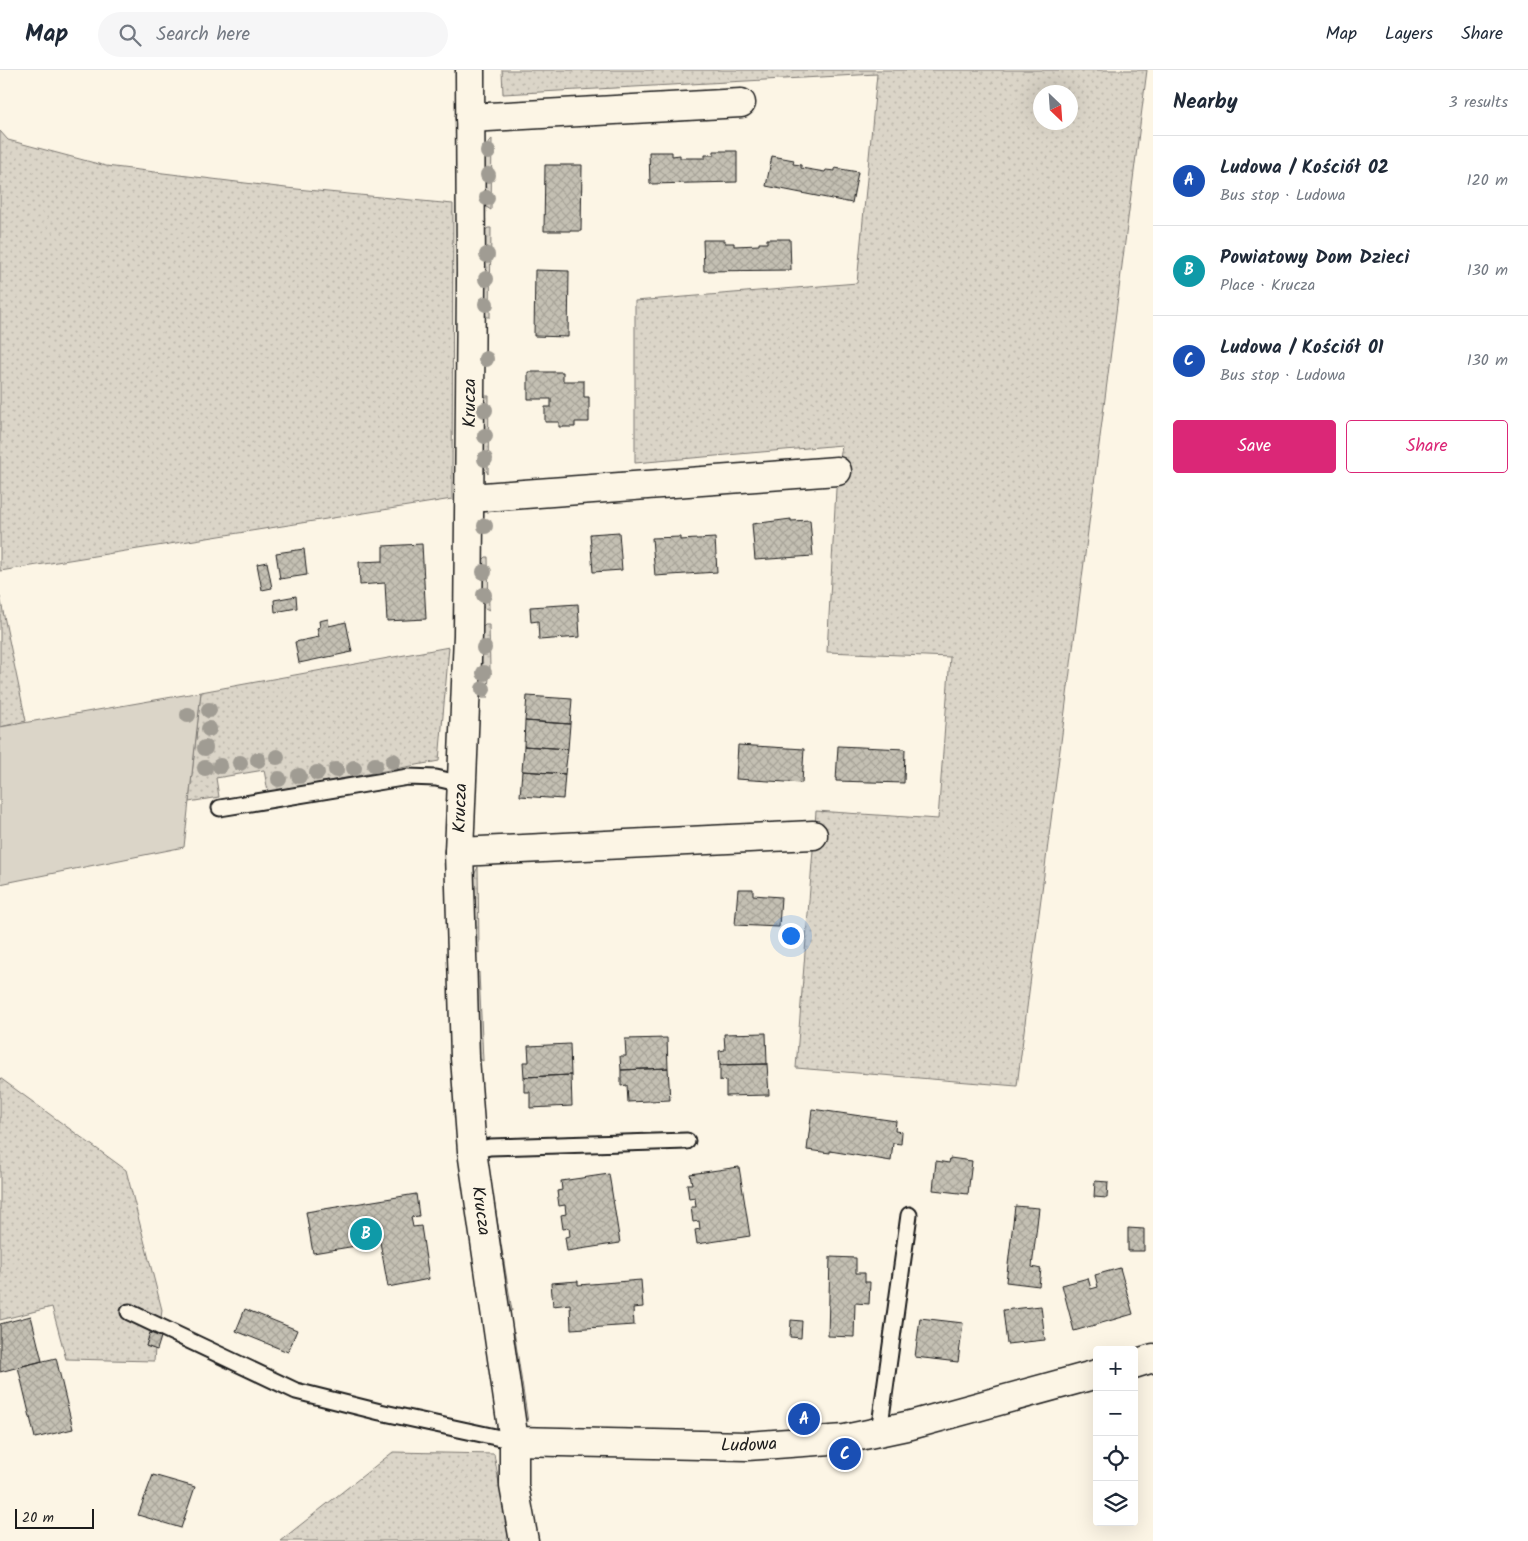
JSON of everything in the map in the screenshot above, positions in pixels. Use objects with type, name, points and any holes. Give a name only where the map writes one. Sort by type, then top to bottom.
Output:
[{"type":"street","name":"Krucza","points":[[470,70],[470,498],[468,635],[460,852],[465,1058],[472,1151],[514,1441],[514,1486],[524,1541]]},
{"type":"street","points":[[470,118],[741,103]]},
{"type":"street","points":[[470,498],[838,471]]},
{"type":"street","points":[[460,852],[813,835]]},
{"type":"street","points":[[1138,1363],[1153,1358]]},
{"type":"street","name":"Ludowa","points":[[514,1441],[747,1446],[845,1439],[879,1432],[1093,1375]]},
{"type":"lane","points":[[220,808],[408,777],[436,778],[462,784]]},
{"type":"lane","points":[[472,1151],[490,1147],[687,1141]]},
{"type":"lane","points":[[879,1432],[909,1215]]},
{"type":"lane","points":[[129,1312],[296,1391],[441,1426],[514,1441]]},
{"type":"shaded area","points":[[502,70],[1147,70],[1017,1086],[796,1068],[816,811],[938,819],[950,657],[827,652],[836,489],[842,445],[635,463],[635,301],[857,283],[877,74],[503,94]]},
{"type":"shaded area","points":[[0,131],[8,140],[106,166],[286,188],[453,204],[452,499],[0,571]]},
{"type":"shaded area","points":[[492,139],[491,210],[483,205],[482,179],[485,151]]},
{"type":"shaded area","points":[[491,228],[490,317],[487,317],[483,311],[483,232]]},
{"type":"shaded area","points":[[489,396],[488,474],[481,461],[483,399]]},
{"type":"shaded area","points":[[488,557],[489,610],[481,606],[482,561]]},
{"type":"shaded area","points":[[0,597],[26,721],[0,727]]},
{"type":"shaded area","points":[[485,625],[489,625],[490,668],[487,698],[482,698],[478,693],[481,629]]},
{"type":"shaded area","points":[[449,647],[439,761],[268,792],[264,770],[216,778],[219,797],[189,802],[201,692]]},
{"type":"shaded area","points":[[201,692],[184,847],[0,884],[0,727]]},
{"type":"shaded area","points":[[478,867],[479,953],[474,950],[472,879]]},
{"type":"shaded area","points":[[479,972],[483,1061],[478,1058],[475,976]]},
{"type":"shaded area","points":[[0,1078],[126,1170],[162,1310],[161,1318],[155,1316],[146,1346],[155,1349],[154,1361],[66,1359],[52,1307],[0,1320]]},
{"type":"shaded area","points":[[488,1164],[512,1311],[507,1308],[486,1166]]},
{"type":"shaded area","points":[[514,1331],[528,1422],[523,1414],[511,1335]]},
{"type":"shaded area","points":[[393,1452],[494,1454],[509,1541],[280,1541]]},
{"type":"building","points":[[714,151],[737,151],[737,182],[650,184],[649,152],[672,152],[672,156],[680,155],[680,158],[705,158],[705,155],[714,155]]},
{"type":"building","points":[[772,156],[794,160],[793,164],[801,165],[801,168],[825,172],[826,170],[835,171],[835,168],[858,172],[852,203],[766,186]]},
{"type":"building","points":[[545,165],[582,165],[581,231],[544,231]]},
{"type":"building","points":[[767,239],[790,239],[791,270],[704,271],[703,240],[725,240],[725,243],[734,243],[734,246],[759,245],[759,243],[767,243]]},
{"type":"building","points":[[535,270],[569,271],[568,337],[534,336]]},
{"type":"building","points":[[528,372],[563,372],[563,381],[584,381],[584,397],[589,397],[589,422],[575,422],[575,427],[559,427],[559,422],[545,422],[545,407],[551,407],[551,399],[528,399]]},
{"type":"building","points":[[791,519],[791,521],[810,520],[813,556],[755,560],[752,524]]},
{"type":"building","points":[[619,532],[622,570],[593,572],[590,534]]},
{"type":"building","points":[[680,537],[680,540],[715,538],[717,572],[655,576],[652,538]]},
{"type":"building","points":[[422,544],[426,619],[387,621],[385,583],[360,585],[359,562],[383,561],[383,546]]},
{"type":"building","points":[[304,549],[307,575],[280,579],[276,553]]},
{"type":"building","points":[[267,562],[272,588],[262,590],[257,564]]},
{"type":"building","points":[[296,596],[297,608],[275,612],[274,600]]},
{"type":"building","points":[[578,604],[580,637],[539,640],[538,621],[531,622],[530,607]]},
{"type":"building","points":[[328,619],[329,626],[346,622],[352,652],[299,663],[295,642],[319,637],[317,628],[320,627],[319,621]]},
{"type":"building","points":[[527,696],[572,699],[570,724],[525,721]]},
{"type":"building","points":[[525,721],[570,724],[568,749],[524,746]]},
{"type":"building","points":[[738,745],[804,749],[802,783],[736,779]]},
{"type":"building","points":[[524,746],[568,749],[565,774],[522,771]]},
{"type":"building","points":[[838,746],[905,749],[904,783],[836,781]]},
{"type":"building","points":[[522,771],[565,774],[563,799],[520,796]]},
{"type":"building","points":[[738,889],[753,889],[753,895],[781,897],[779,927],[735,925]]},
{"type":"building","points":[[766,1033],[767,1064],[720,1065],[719,1051],[725,1050],[724,1034]]},
{"type":"building","points":[[667,1038],[668,1068],[621,1070],[620,1056],[626,1056],[625,1039]]},
{"type":"building","points":[[570,1044],[571,1075],[524,1077],[523,1062],[529,1062],[528,1046]]},
{"type":"building","points":[[767,1064],[769,1095],[726,1096],[726,1080],[720,1081],[720,1065]]},
{"type":"building","points":[[668,1068],[670,1100],[628,1102],[627,1085],[621,1086],[621,1070]]},
{"type":"building","points":[[571,1075],[572,1106],[530,1108],[530,1092],[524,1092],[524,1077]]},
{"type":"building","points":[[812,1109],[896,1121],[895,1131],[902,1132],[901,1144],[893,1143],[891,1161],[830,1151],[830,1153],[807,1150]]},
{"type":"building","points":[[950,1158],[972,1161],[968,1194],[933,1190],[936,1161],[949,1163]]},
{"type":"building","points":[[739,1167],[750,1236],[697,1244],[695,1230],[700,1229],[699,1221],[693,1222],[691,1207],[696,1207],[695,1198],[689,1199],[687,1184],[692,1184],[690,1174]]},
{"type":"building","points":[[609,1174],[620,1243],[567,1251],[565,1237],[570,1236],[569,1228],[563,1229],[561,1215],[566,1214],[565,1205],[559,1206],[557,1191],[562,1190],[561,1181]]},
{"type":"building","points":[[1095,1181],[1108,1182],[1107,1198],[1094,1197]]},
{"type":"building","points":[[416,1194],[419,1216],[411,1217],[413,1227],[421,1226],[429,1279],[388,1287],[380,1242],[313,1253],[306,1212]]},
{"type":"building","points":[[1015,1206],[1039,1208],[1032,1267],[1041,1269],[1039,1286],[1006,1282]]},
{"type":"building","points":[[1128,1228],[1144,1229],[1144,1251],[1128,1251]]},
{"type":"building","points":[[830,1257],[856,1258],[856,1273],[865,1273],[865,1282],[870,1282],[869,1304],[855,1303],[854,1337],[828,1336]]},
{"type":"building","points":[[1120,1268],[1133,1314],[1074,1331],[1062,1285],[1088,1278],[1091,1289],[1098,1287],[1095,1275]]},
{"type":"building","points":[[641,1280],[643,1307],[633,1308],[634,1325],[571,1329],[570,1304],[553,1306],[551,1283],[578,1281],[578,1285]]},
{"type":"building","points":[[1041,1306],[1045,1340],[1007,1344],[1003,1310]]},
{"type":"building","points":[[245,1309],[297,1330],[288,1352],[236,1331]]},
{"type":"building","points":[[31,1316],[42,1361],[0,1372],[0,1324]]},
{"type":"building","points":[[920,1318],[963,1323],[958,1362],[915,1357]]},
{"type":"building","points":[[791,1320],[802,1321],[801,1338],[790,1337]]},
{"type":"building","points":[[150,1333],[161,1337],[157,1350],[146,1346]]},
{"type":"building","points":[[56,1358],[73,1429],[35,1438],[18,1367]]},
{"type":"building","points":[[153,1475],[195,1487],[181,1528],[138,1515]]},
{"type":"place","name":"Powiatowy Dom Dzieci","points":[[366,1234]]},
{"type":"place","name":"Ludowa / Kościół 02","points":[[804,1419]]},
{"type":"place","name":"Ludowa / Kościół 01","points":[[845,1454]]}]
